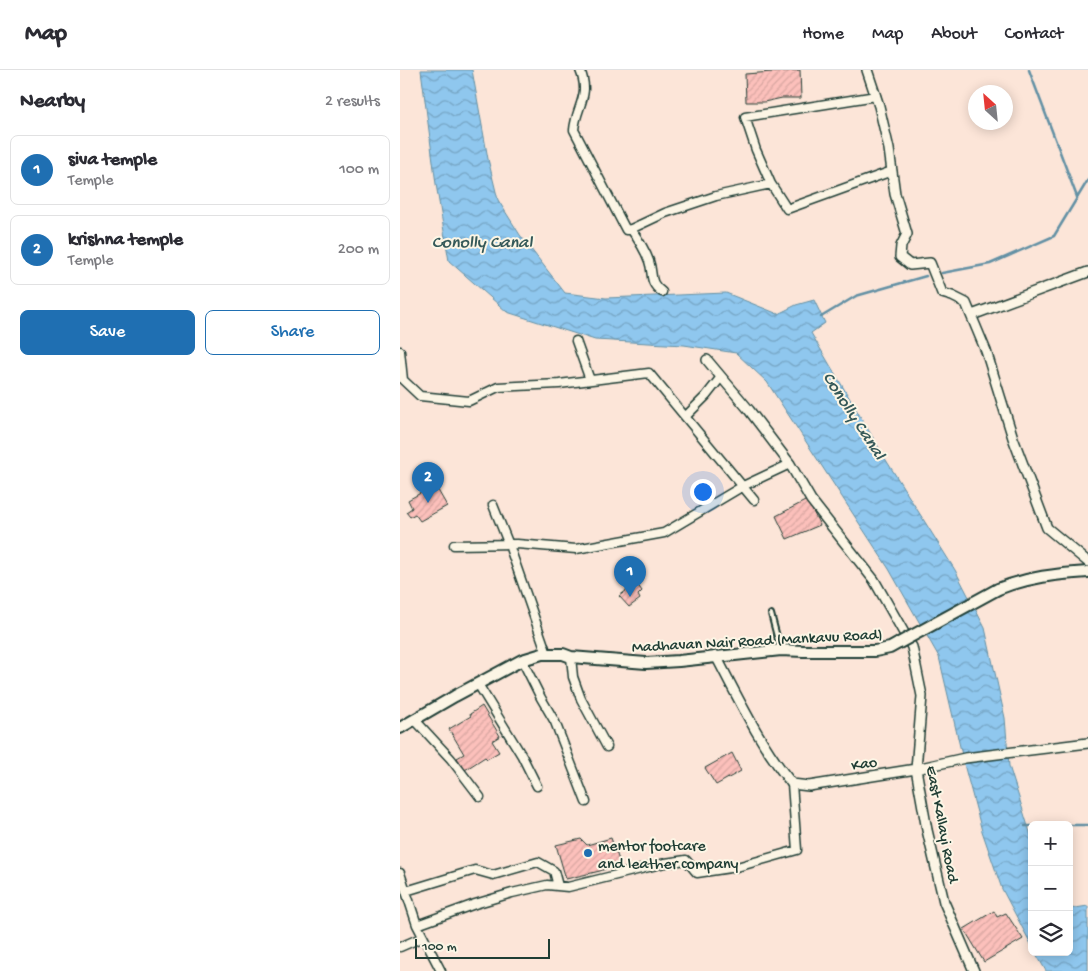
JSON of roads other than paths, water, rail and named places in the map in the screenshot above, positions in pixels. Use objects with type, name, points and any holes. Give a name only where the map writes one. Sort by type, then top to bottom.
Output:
[{"type":"main road","name":"Madhavan Nair Road (Mankavu Road)","points":[[400,728],[522,660],[536,655],[563,654],[571,657],[646,663],[781,650],[876,651],[890,648],[998,589],[1013,583],[1047,574],[1088,572]]},
{"type":"street","points":[[580,70],[583,77],[584,92],[582,105],[574,122],[574,130],[626,230],[665,213],[716,196],[771,184]]},
{"type":"street","points":[[867,70],[876,96],[889,149],[895,194],[907,234],[900,252],[902,260],[910,265],[930,263],[942,293],[966,303],[997,383],[1013,438],[1047,528],[1088,562]]},
{"type":"street","points":[[876,96],[745,117],[756,150],[771,184],[787,209],[892,171]]},
{"type":"street","points":[[631,229],[647,257],[654,287],[662,292]]},
{"type":"street","points":[[972,315],[1088,272]]},
{"type":"street","points":[[576,342],[590,380]]},
{"type":"street","points":[[400,351],[403,380],[420,396],[469,401],[498,387],[590,380],[649,373],[754,500]]},
{"type":"street","name":"East Kallayi Road","points":[[707,360],[749,410],[790,464],[811,500],[874,580],[912,647],[922,696],[916,769],[927,830],[944,902],[974,971]]},
{"type":"street","points":[[686,416],[706,396],[721,377]]},
{"type":"street","points":[[400,388],[409,385]]},
{"type":"street","points":[[454,545],[509,545],[576,549],[664,533],[742,486],[790,464]]},
{"type":"street","points":[[492,505],[509,545],[548,654]]},
{"type":"street","points":[[417,924],[512,893],[547,885],[568,887],[664,862],[686,860],[697,873],[738,867],[797,850],[792,784],[749,718],[716,656]]},
{"type":"street","points":[[571,657],[573,677],[581,699],[607,747]]},
{"type":"street","points":[[522,660],[540,698],[555,722],[586,802]]},
{"type":"street","points":[[478,684],[522,756],[537,786]]},
{"type":"street","points":[[416,720],[451,758],[480,797]]},
{"type":"street","name":"Kao","points":[[792,784],[810,786],[916,769],[965,758],[1088,743]]},
{"type":"street","points":[[406,891],[475,870],[493,875],[538,862],[554,871],[558,886]]},
{"type":"street","points":[[400,873],[417,924],[437,970]]},
{"type":"street","points":[[400,947],[423,937]]},
{"type":"lane","points":[[771,614],[781,650]]},
{"type":"water","name":"Conolly Canal","points":[[421,70],[472,70],[488,159],[498,200],[520,235],[565,293],[606,298],[726,293],[778,314],[796,305],[814,300],[825,323],[811,333],[886,460],[955,570],[985,628],[1005,718],[1009,766],[1028,826],[1028,938],[1002,889],[982,831],[939,657],[889,569],[767,382],[736,353],[684,345],[595,340],[507,312],[449,261],[436,184]]},
{"type":"water","points":[[1088,906],[1088,971],[1046,971],[1037,956],[1073,956],[1073,908]]},
{"type":"waterway","points":[[1029,70],[1077,197]]},
{"type":"waterway","points":[[942,273],[990,264],[1054,236],[1088,180]]},
{"type":"waterway","points":[[821,317],[856,296],[926,276]]},
{"type":"waterway","points":[[1073,825],[1088,825]]},
{"type":"place","name":"krishna temple","points":[[428,503]]},
{"type":"place","name":"siva temple","points":[[630,597]]},
{"type":"place","name":"mentor footcare and leather company","points":[[588,853]]}]
